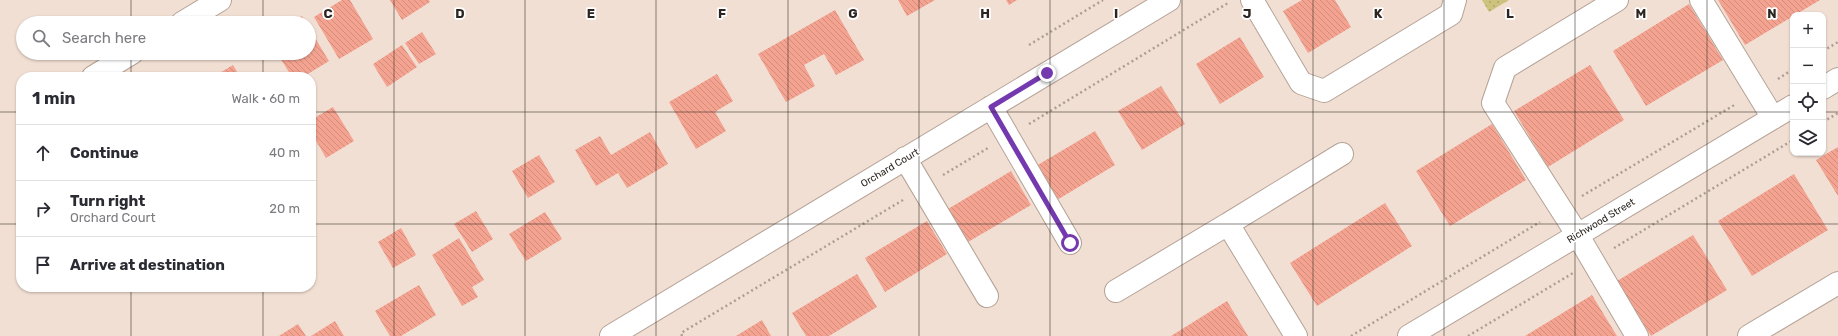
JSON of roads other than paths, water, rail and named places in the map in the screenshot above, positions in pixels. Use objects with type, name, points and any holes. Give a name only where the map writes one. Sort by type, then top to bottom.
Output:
[{"type":"street","points":[[194,16],[220,0]]},
{"type":"street","name":"Orchard Court","points":[[611,336],[642,328],[905,158],[1169,0]]},
{"type":"street","points":[[1252,0],[1301,83],[1324,91],[1451,14],[1455,0]]},
{"type":"street","points":[[1617,0],[1505,68],[1493,103],[1577,234],[1637,336]]},
{"type":"street","points":[[1701,0],[1773,118]]},
{"type":"street","points":[[101,72],[121,60]]},
{"type":"street","points":[[1826,86],[1838,79]]},
{"type":"street","points":[[991,107],[1070,243]]},
{"type":"street","name":"Richwood Street","points":[[1409,336],[1790,108]]},
{"type":"street","points":[[1116,291],[1342,154]]},
{"type":"street","points":[[905,158],[987,296]]},
{"type":"street","points":[[1228,224],[1296,336]]},
{"type":"street","points":[[1749,336],[1838,282]]}]
